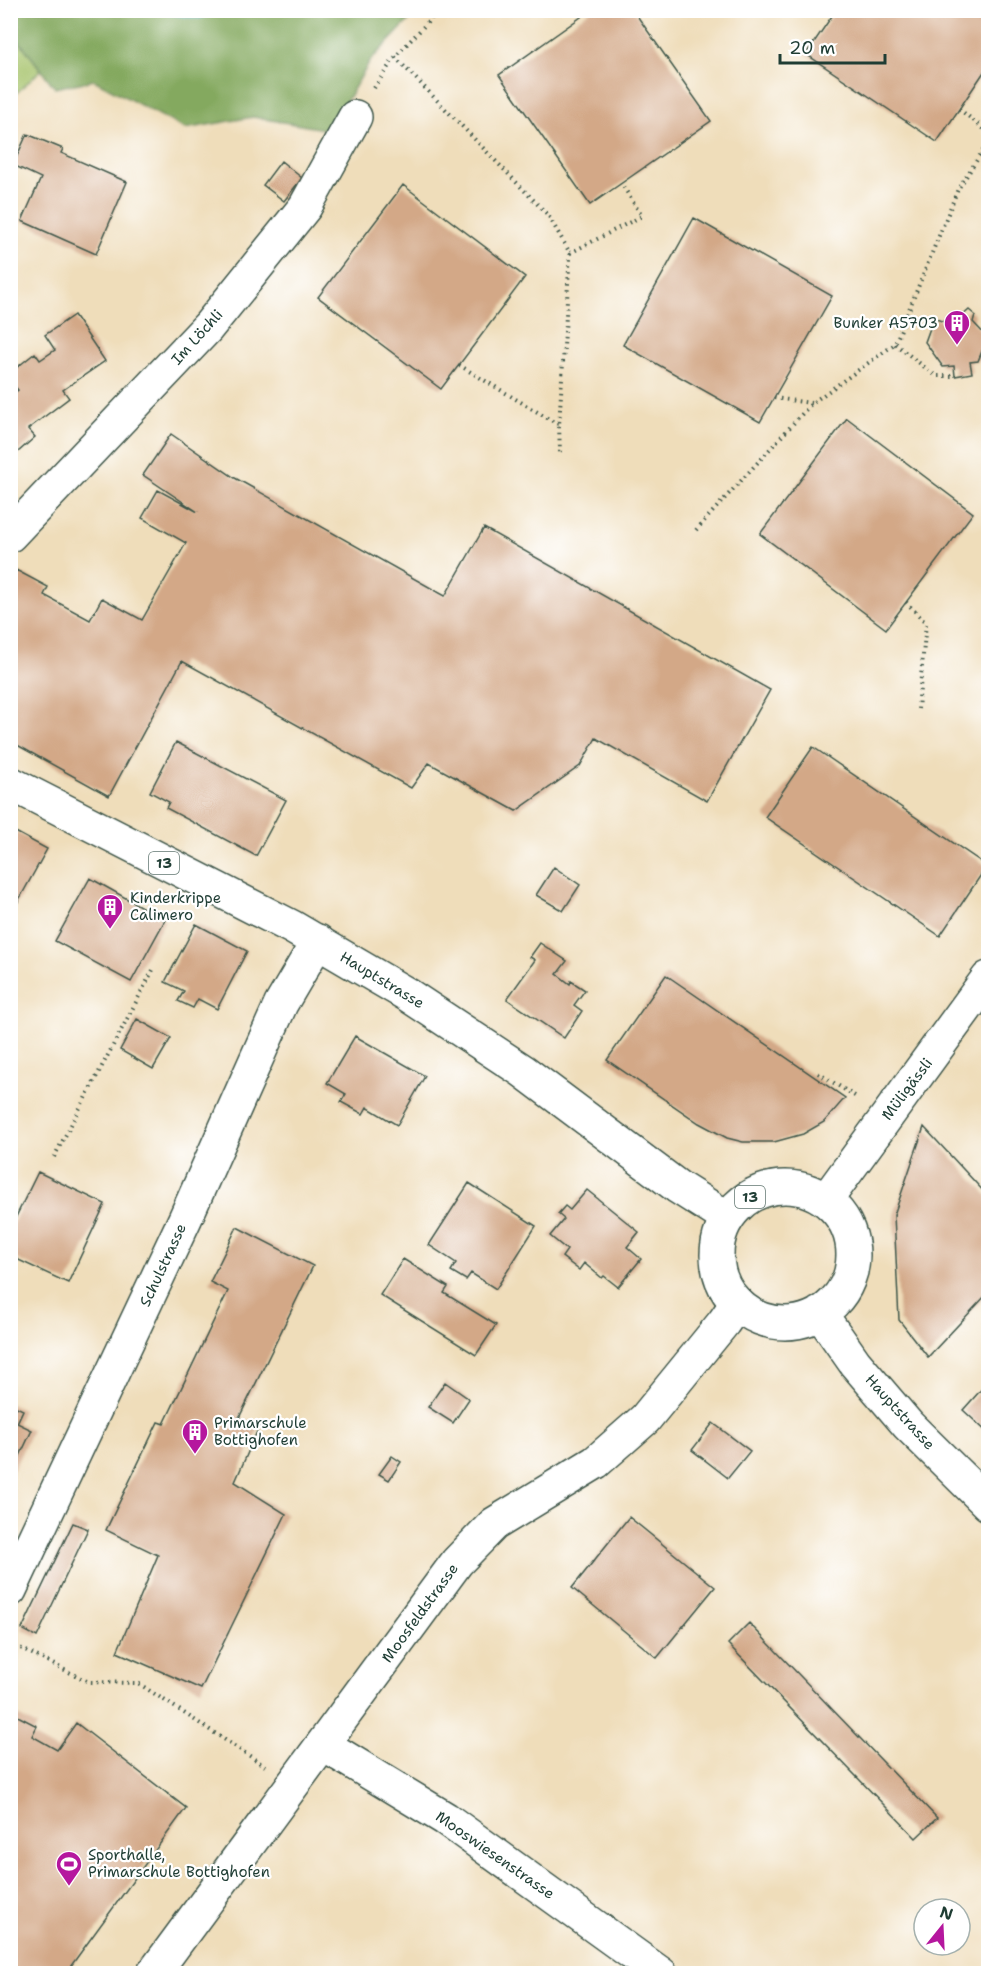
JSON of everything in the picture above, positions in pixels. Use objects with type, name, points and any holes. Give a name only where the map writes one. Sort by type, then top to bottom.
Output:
[{"type":"street","name":"Im Löchli","points":[[10,536],[208,327],[305,207],[355,117]]},
{"type":"street","name":"Hauptstrasse","points":[[10,783],[318,941],[408,995],[523,1071],[678,1187],[728,1218]]},
{"type":"street","name":"Schulstrasse","points":[[10,1590],[185,1219],[281,1004],[318,941]]},
{"type":"street","name":"Müligässli","points":[[826,1200],[988,978]]},
{"type":"street","name":"13","points":[[784,1187],[795,1188],[806,1190],[826,1200],[841,1216],[851,1236],[853,1258],[848,1280],[837,1299],[820,1313],[803,1320],[785,1323],[768,1321],[751,1314],[736,1303],[718,1271],[716,1253],[720,1234],[728,1218],[742,1202],[762,1191],[784,1187]]},
{"type":"street","name":"Moosfeldstrasse","points":[[153,1974],[472,1545],[494,1524],[596,1461],[645,1419],[736,1303]]},
{"type":"street","name":"Hauptstrasse","points":[[820,1313],[855,1363],[908,1425],[988,1504]]},
{"type":"street","name":"Mooswiesenstrasse","points":[[324,1745],[446,1819],[661,1974]]},
{"type":"path","points":[[355,117],[395,57],[439,10]]},
{"type":"path","points":[[395,57],[548,216],[570,253],[559,425],[560,453]]},
{"type":"path","points":[[959,110],[988,132]]},
{"type":"path","points":[[696,530],[812,403],[895,344],[958,189],[988,143]]},
{"type":"path","points":[[570,253],[642,216],[621,183]]},
{"type":"path","points":[[895,344],[936,376],[955,376]]},
{"type":"path","points":[[459,365],[559,425]]},
{"type":"path","points":[[774,398],[812,403]]},
{"type":"path","points":[[906,602],[926,622],[918,709]]},
{"type":"path","points":[[54,1157],[153,970]]},
{"type":"path","points":[[818,1073],[853,1095]]},
{"type":"path","points":[[10,1643],[89,1683],[138,1683],[293,1785]]},
{"type":"green space","points":[[11,10],[418,11],[371,60],[329,130],[253,117],[185,129],[94,80],[55,88],[11,30]]},
{"type":"green space","points":[[11,30],[41,70],[11,98]]},
{"type":"building","points":[[591,10],[633,10],[711,121],[590,205],[499,75]]},
{"type":"building","points":[[836,10],[988,10],[988,66],[937,142],[806,54]]},
{"type":"building","points":[[27,134],[63,149],[61,153],[127,182],[96,254],[22,221],[41,178],[13,165]]},
{"type":"building","points":[[281,161],[302,178],[284,201],[263,185]]},
{"type":"building","points":[[403,185],[525,277],[441,389],[318,297]]},
{"type":"building","points":[[694,218],[832,296],[760,422],[623,345]]},
{"type":"building","name":"Bunker A5703","points":[[969,310],[975,315],[973,322],[988,338],[988,343],[978,361],[970,362],[972,373],[955,376],[954,366],[943,367],[925,342],[930,328],[927,323],[931,317],[952,325]]},
{"type":"building","points":[[74,315],[105,361],[63,390],[69,398],[28,429],[35,437],[10,459],[10,396],[18,390],[10,380],[10,373],[35,353],[40,360],[55,350],[45,335]]},
{"type":"building","points":[[847,418],[973,513],[886,629],[760,534]]},
{"type":"building","points":[[171,434],[235,478],[445,596],[484,528],[770,690],[707,801],[596,738],[580,766],[516,811],[429,763],[411,788],[182,661],[109,796],[10,741],[10,579],[16,570],[48,587],[44,595],[90,620],[102,598],[142,620],[186,543],[142,518],[158,490],[198,512],[143,475]]},
{"type":"building","points":[[176,742],[286,800],[256,856],[166,808],[169,802],[150,792]]},
{"type":"building","points":[[813,747],[987,866],[940,936],[765,817]]},
{"type":"building","points":[[10,829],[47,849],[10,916]]},
{"type":"building","points":[[554,867],[580,885],[563,911],[536,895]]},
{"type":"building","name":"Kinderkrippe Calimero","points":[[90,878],[165,920],[131,982],[55,941]]},
{"type":"building","points":[[196,924],[247,951],[217,1009],[198,999],[193,1008],[178,1001],[184,991],[165,982]]},
{"type":"building","points":[[540,943],[567,961],[557,974],[570,984],[571,981],[585,990],[574,1005],[582,1011],[564,1038],[507,999],[535,960],[530,957]]},
{"type":"building","points":[[666,975],[845,1098],[824,1122],[803,1134],[774,1142],[743,1142],[727,1138],[699,1123],[607,1060]]},
{"type":"building","points":[[137,1019],[171,1038],[153,1069],[120,1050]]},
{"type":"building","points":[[355,1036],[425,1076],[397,1125],[367,1107],[363,1114],[341,1102],[346,1094],[327,1083]]},
{"type":"building","points":[[924,1127],[988,1196],[988,1293],[928,1357],[899,1320],[894,1215]]},
{"type":"building","points":[[38,1172],[105,1204],[68,1283],[10,1256],[10,1229]]},
{"type":"building","points":[[469,1183],[536,1226],[496,1289],[471,1273],[466,1280],[451,1271],[456,1263],[429,1245]]},
{"type":"building","points":[[587,1190],[639,1232],[627,1247],[641,1259],[618,1287],[604,1276],[602,1278],[584,1263],[579,1270],[562,1257],[567,1250],[550,1236],[564,1219],[558,1214],[565,1206],[570,1210]]},
{"type":"building","name":"Primarschule Bottighofen","points":[[237,1227],[313,1266],[239,1418],[259,1427],[235,1482],[286,1514],[201,1689],[117,1652],[158,1555],[106,1530],[158,1422],[164,1424],[228,1291],[210,1282]]},
{"type":"building","points":[[403,1259],[448,1287],[444,1293],[496,1325],[476,1355],[380,1295]]},
{"type":"building","points":[[445,1382],[469,1399],[453,1423],[428,1407]]},
{"type":"building","points":[[988,1382],[988,1433],[963,1410]]},
{"type":"building","points":[[10,1404],[23,1410],[17,1423],[32,1430],[10,1477]]},
{"type":"building","points":[[713,1423],[750,1451],[728,1478],[692,1450]]},
{"type":"building","points":[[392,1456],[401,1462],[389,1480],[379,1474]]},
{"type":"building","points":[[629,1517],[715,1587],[657,1658],[572,1588]]},
{"type":"building","points":[[73,1523],[88,1529],[37,1637],[22,1629]]},
{"type":"building","points":[[749,1623],[937,1818],[916,1838],[728,1644]]},
{"type":"building","name":"Sporthalle, Primarschule Bottighofen","points":[[10,1712],[37,1726],[32,1736],[57,1750],[76,1723],[186,1808],[65,1974],[19,1974],[10,1967]]},
{"type":"waterway","points":[[171,10],[199,14],[213,10]]},
{"type":"place","name":"Bunker A5703","points":[[957,346]]},
{"type":"place","name":"Kinderkrippe Calimero","points":[[110,930]]},
{"type":"place","name":"Primarschule Bottighofen","points":[[195,1455]]},
{"type":"place","name":"Sporthalle, Primarschule Bottighofen","points":[[69,1887]]}]
